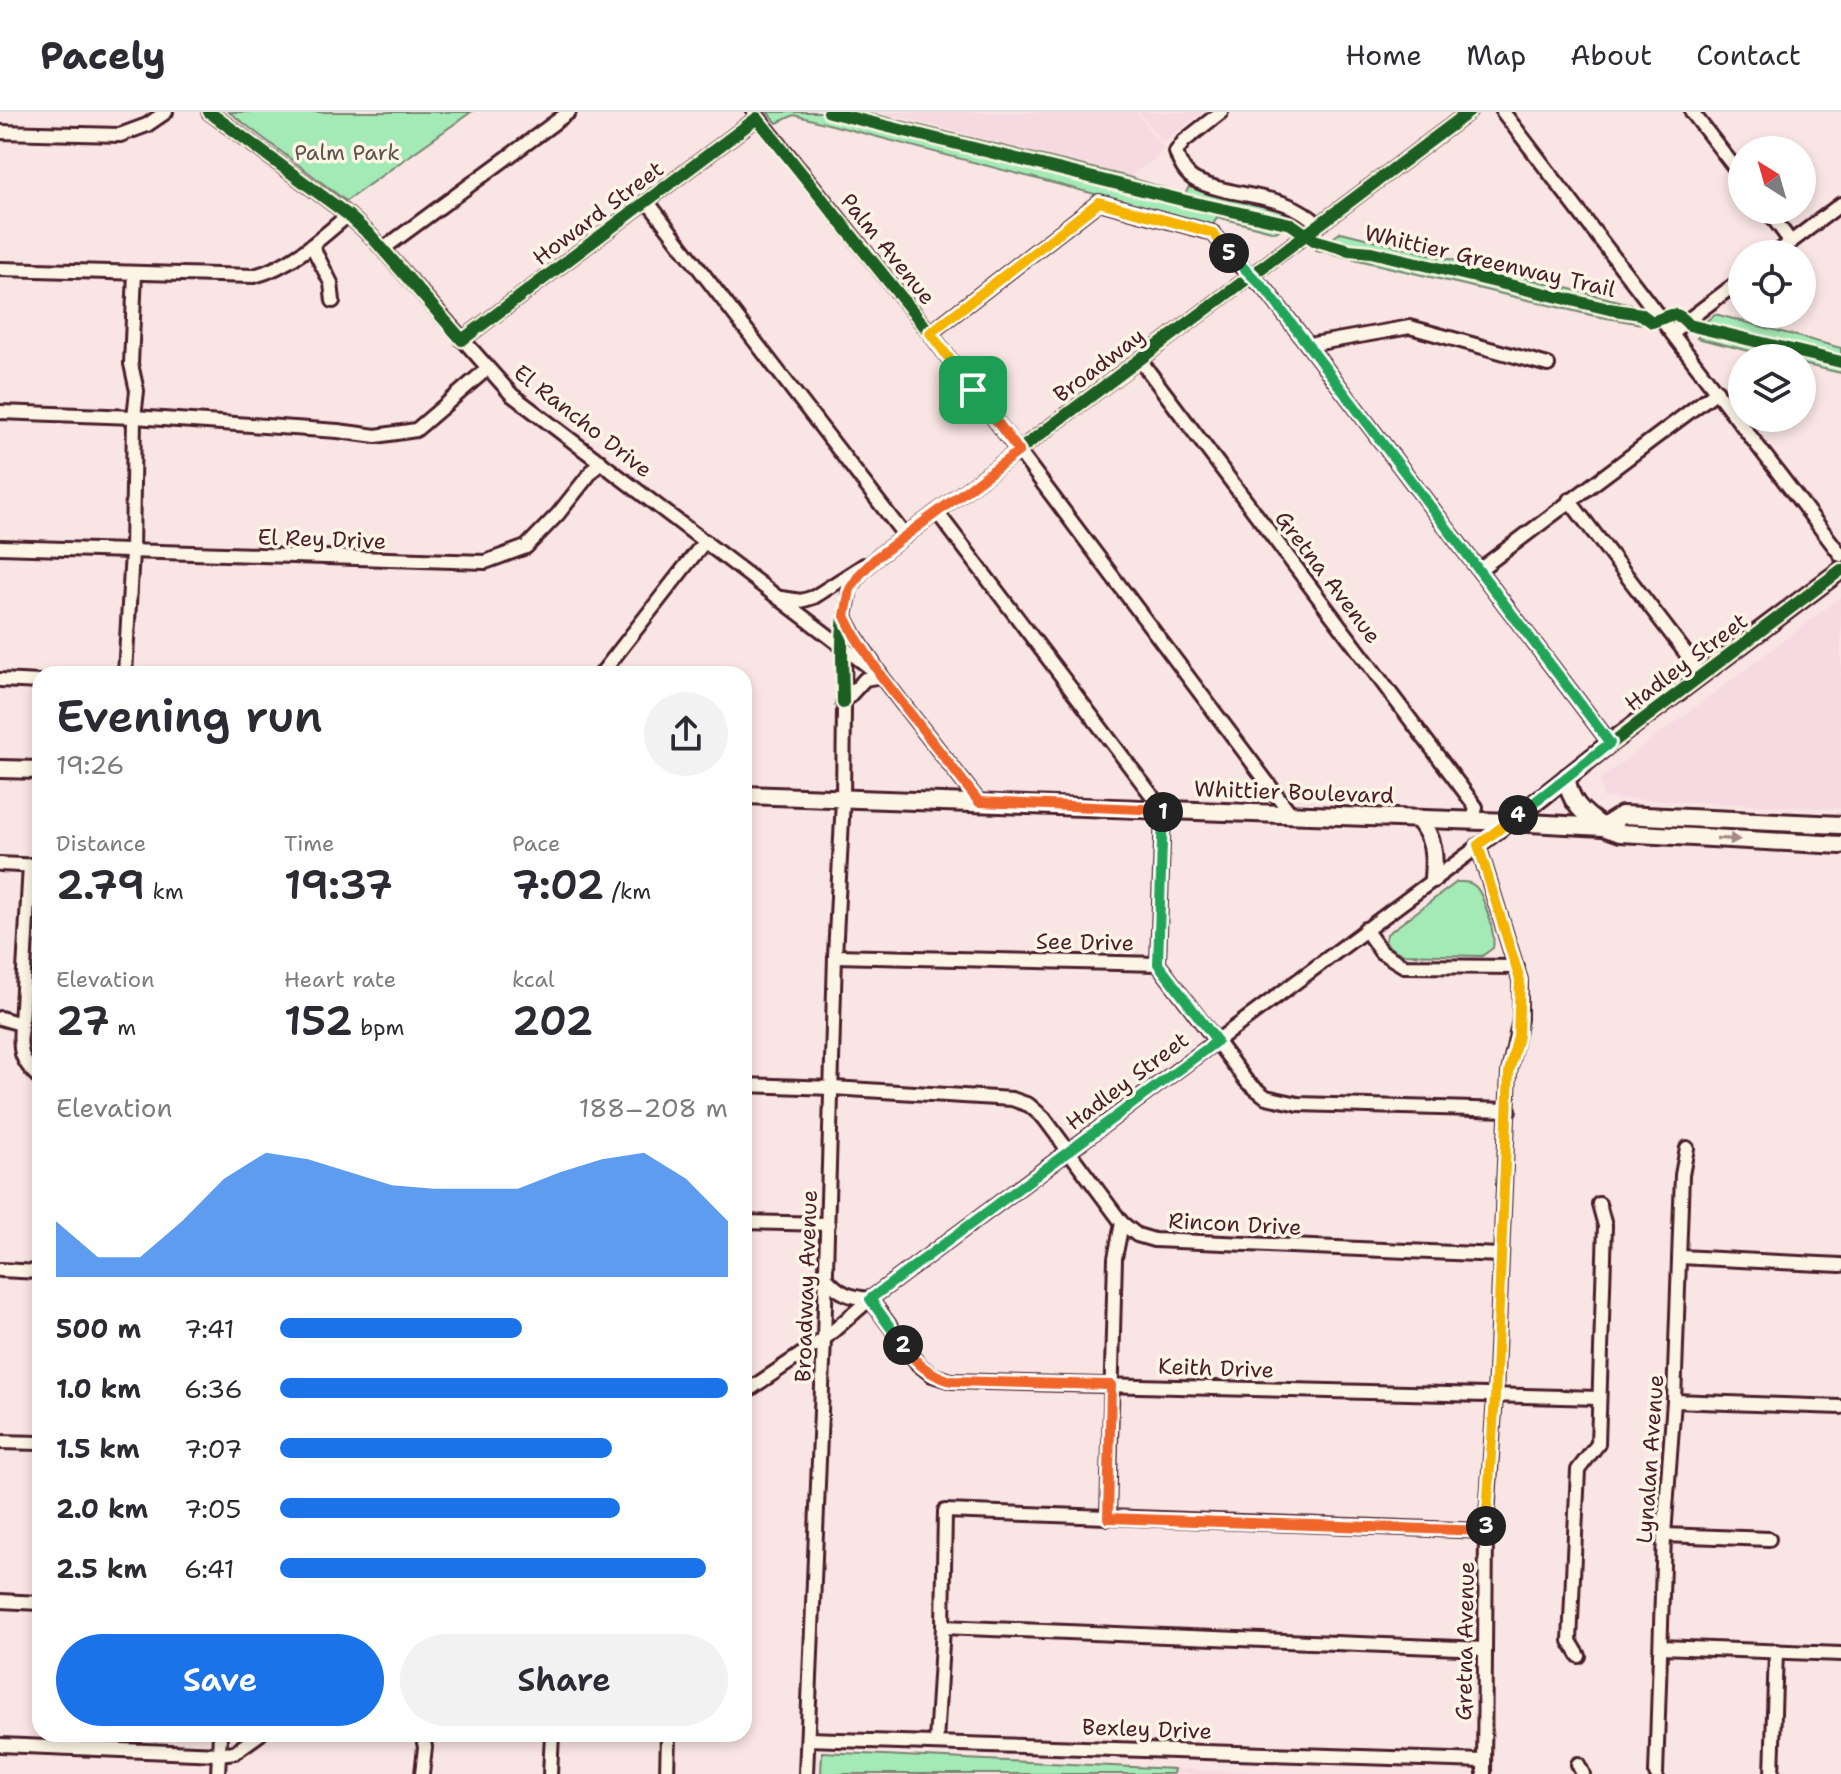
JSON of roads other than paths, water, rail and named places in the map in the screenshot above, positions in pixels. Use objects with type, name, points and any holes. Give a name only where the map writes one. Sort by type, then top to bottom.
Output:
[{"type":"main road","name":"Hadley Street","points":[[1511,822],[1610,743],[1841,570]]},
{"type":"main road","points":[[0,769],[32,770]]},
{"type":"main road","points":[[1567,777],[1567,788],[1573,801],[1603,827]]},
{"type":"main road","name":"Whittier Boulevard","points":[[752,795],[1511,822],[1603,827],[1620,833],[1841,845]]},
{"type":"main road","name":"Whittier Boulevard","points":[[1603,827],[1622,815],[1841,825]]},
{"type":"main road","points":[[1650,835],[1658,826],[1689,818]]},
{"type":"main road","points":[[1418,819],[1430,833],[1435,855],[1433,879]]},
{"type":"main road","points":[[1793,843],[1814,833],[1841,835]]},
{"type":"street","points":[[0,132],[120,135],[147,125],[166,112]]},
{"type":"street","name":"El Rancho Drive","points":[[209,112],[348,215],[383,249],[512,395],[881,676]]},
{"type":"street","points":[[383,249],[569,112]]},
{"type":"street","points":[[1221,112],[1184,141],[1176,152],[1179,164],[1194,180],[1300,209],[1318,225]]},
{"type":"street","name":"Broadway","points":[[843,799],[845,616],[850,589],[860,574],[877,557],[1469,112]]},
{"type":"street","points":[[1503,112],[1841,555]]},
{"type":"street","points":[[1692,112],[1728,159]]},
{"type":"street","name":"Howard Street","points":[[462,340],[756,115]]},
{"type":"street","name":"Palm Avenue","points":[[756,115],[930,333],[1291,814]]},
{"type":"street","points":[[647,201],[905,536]]},
{"type":"street","points":[[930,333],[1099,202],[1213,233],[1239,265],[1267,291],[1610,743]]},
{"type":"street","points":[[1794,240],[1841,204]]},
{"type":"street","points":[[0,269],[254,276],[273,271],[312,246],[348,215]]},
{"type":"street","points":[[312,246],[331,283],[333,301]]},
{"type":"street","points":[[125,666],[137,391],[131,364],[135,273]]},
{"type":"street","points":[[1672,332],[1728,290]]},
{"type":"street","points":[[1308,345],[1410,327],[1548,365]]},
{"type":"street","name":"Gretna Avenue","points":[[1140,360],[1475,805],[1473,821]]},
{"type":"street","points":[[0,412],[134,417],[376,436],[416,430],[487,369]]},
{"type":"street","points":[[1479,570],[1717,391]]},
{"type":"street","name":"El Rey Drive","points":[[0,547],[485,562],[526,547],[558,514],[600,461]]},
{"type":"street","points":[[1569,500],[1691,660],[1700,677]]},
{"type":"street","points":[[937,512],[1163,810],[1158,964]]},
{"type":"street","points":[[613,666],[705,541]]},
{"type":"street","points":[[778,598],[801,601],[814,597],[877,557]]},
{"type":"street","name":"El Rancho Drive","points":[[845,616],[881,676],[979,802]]},
{"type":"street","points":[[843,703],[865,679],[881,676]]},
{"type":"street","points":[[0,680],[32,682]]},
{"type":"street","name":"Broadway Avenue","points":[[806,1774],[843,799]]},
{"type":"street","name":"Hadley Street","points":[[752,1388],[824,1339],[870,1299],[1511,822]]},
{"type":"street","name":"Gretna Avenue","points":[[1478,845],[1520,980],[1520,1019],[1509,1072],[1486,1531],[1484,1767]]},
{"type":"street","points":[[0,864],[32,865]]},
{"type":"street","points":[[32,899],[20,1049],[32,1071]]},
{"type":"street","points":[[1365,929],[1381,952],[1404,966],[1517,967]]},
{"type":"street","name":"See Drive","points":[[835,956],[1158,964],[1255,1091],[1279,1101],[1509,1110]]},
{"type":"street","points":[[0,1018],[21,1024]]},
{"type":"street","name":"Rincon Drive","points":[[752,1085],[1012,1099],[1029,1105],[1044,1118],[1122,1223],[1137,1235],[1172,1242],[1500,1255]]},
{"type":"street","name":"Lynalan Avenue","points":[[1656,1774],[1664,1535],[1674,1401],[1682,1175],[1687,1148]]},
{"type":"street","points":[[1579,1656],[1570,1641],[1578,1470],[1598,1444],[1605,1226],[1599,1204]]},
{"type":"street","points":[[752,1222],[828,1224]]},
{"type":"street","points":[[1108,1518],[1115,1258],[1122,1223]]},
{"type":"street","points":[[1680,1257],[1841,1265]]},
{"type":"street","points":[[0,1270],[32,1272]]},
{"type":"street","points":[[826,1278],[840,1293],[870,1299]]},
{"type":"street","name":"Keith Drive","points":[[870,1299],[918,1364],[932,1375],[951,1381],[1599,1398]]},
{"type":"street","points":[[1674,1401],[1841,1407]]},
{"type":"street","points":[[0,1442],[32,1443]]},
{"type":"street","points":[[936,1742],[943,1627],[945,1511],[1486,1531]]},
{"type":"street","points":[[1664,1535],[1769,1539]]},
{"type":"street","points":[[0,1601],[32,1603]]},
{"type":"street","points":[[943,1627],[1484,1649]]},
{"type":"street","points":[[1661,1647],[1841,1654]]},
{"type":"street","points":[[1772,1774],[1776,1651]]},
{"type":"street","name":"Bexley Drive","points":[[808,1739],[1484,1767]]},
{"type":"street","points":[[218,1774],[220,1742]]},
{"type":"street","points":[[0,1745],[219,1754],[235,1752],[249,1742]]},
{"type":"street","points":[[422,1774],[424,1742]]},
{"type":"street","points":[[550,1774],[552,1742]]},
{"type":"street","points":[[667,1774],[668,1742]]},
{"type":"park label","name":"Palm Park","points":[[347,152]]}]
